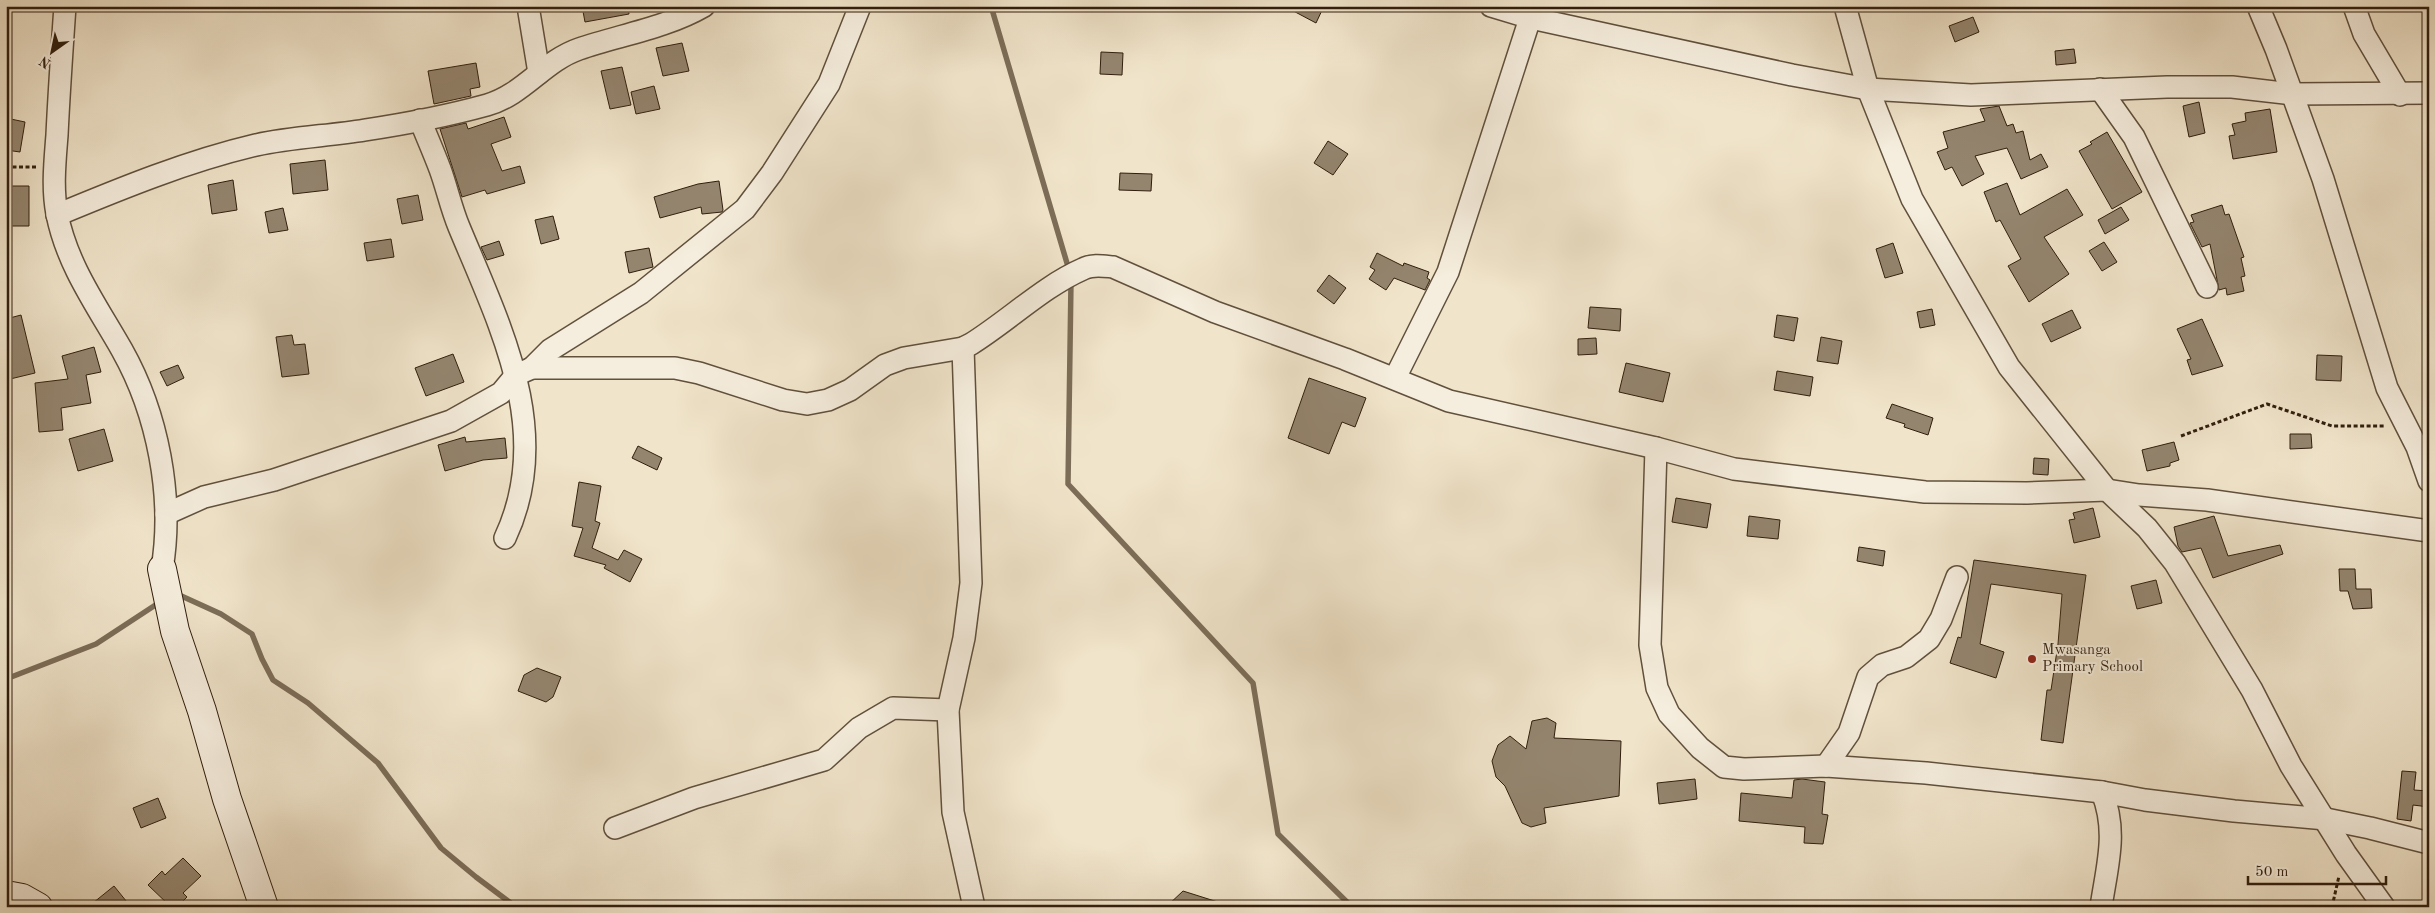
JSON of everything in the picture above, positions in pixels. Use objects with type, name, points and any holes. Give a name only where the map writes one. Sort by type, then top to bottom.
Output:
[{"type":"street","points":[[65,6],[55,169],[57,215],[77,276],[134,373],[153,428],[165,487],[166,543],[162,569],[169,611],[202,711],[227,799],[264,907]]},
{"type":"street","points":[[528,6],[539,73]]},
{"type":"street","points":[[57,215],[164,173],[256,145],[420,120],[489,104],[526,86],[561,56],[687,16],[704,6]]},
{"type":"street","points":[[166,514],[204,497],[274,480],[451,421],[501,393],[550,350],[641,293],[745,209],[772,173],[829,84],[860,6]]},
{"type":"street","points":[[1491,6],[1533,12],[1792,75],[1868,89],[1971,95],[2100,89],[2232,87],[2292,94],[2429,93]]},
{"type":"street","points":[[1845,6],[1868,89],[1912,199],[2009,367],[2107,490],[2147,528],[2174,563],[2252,690],[2291,766],[2326,819],[2346,854],[2384,907]]},
{"type":"street","points":[[2258,6],[2323,179],[2387,388],[2417,447],[2429,480]]},
{"type":"street","points":[[2354,6],[2364,34],[2400,94]]},
{"type":"street","points":[[1395,378],[1448,272],[1533,12]]},
{"type":"street","points":[[2100,89],[2134,137],[2208,287]]},
{"type":"street","points":[[420,120],[441,170],[447,195],[524,371],[525,467],[512,522],[505,538]]},
{"type":"street","points":[[524,371],[675,368],[699,373],[783,400],[807,404],[828,400],[850,390],[885,365],[904,358],[963,348],[989,333],[1052,287],[1084,268],[1098,266],[1113,267],[1215,312],[1395,378],[1449,401],[1656,448],[1734,469],[1874,487],[1972,493],[2107,490],[2139,495],[2207,500],[2429,531]]},
{"type":"street","points":[[963,348],[971,583],[964,638],[948,710],[953,812],[974,907]]},
{"type":"street","points":[[1656,448],[1650,645],[1657,688],[1669,714],[1700,748],[1724,767],[1744,769],[1826,766],[1926,773],[2102,792],[2165,803],[2326,819],[2429,843]]},
{"type":"street","points":[[1826,766],[1849,733],[1868,677],[1882,665],[1906,656],[1929,639],[1942,619],[1957,577]]},
{"type":"street","points":[[615,828],[694,798],[824,760],[859,728],[893,708],[948,710]]},
{"type":"street","points":[[2101,907],[2110,840],[2110,811],[2102,792]]},
{"type":"street","points":[[6,895],[22,898],[38,907]]},
{"type":"path","points":[[6,167],[55,169]]},
{"type":"path","points":[[2181,436],[2267,404],[2332,426],[2373,424],[2406,426]]},
{"type":"building","points":[[582,6],[628,6],[629,14],[585,22]]},
{"type":"building","points":[[1284,6],[1324,6],[1316,23]]},
{"type":"building","points":[[1973,17],[1979,32],[1955,42],[1949,26]]},
{"type":"building","points":[[682,43],[689,71],[663,76],[656,48]]},
{"type":"building","points":[[2074,49],[2076,63],[2056,65],[2055,51]]},
{"type":"building","points":[[1101,52],[1123,53],[1122,75],[1100,74]]},
{"type":"building","points":[[476,63],[480,87],[470,89],[471,96],[434,104],[428,71]]},
{"type":"building","points":[[622,67],[631,105],[610,109],[601,71]]},
{"type":"building","points":[[654,86],[660,109],[636,114],[631,92]]},
{"type":"building","points":[[2199,102],[2205,133],[2189,137],[2183,106]]},
{"type":"building","points":[[1999,106],[2007,126],[2013,124],[2016,133],[2023,131],[2030,160],[2041,154],[2048,167],[2021,179],[2007,148],[1975,156],[1984,174],[1962,186],[1952,167],[1945,170],[1937,152],[1948,148],[1943,132],[1985,121],[1980,109]]},
{"type":"building","points":[[2270,109],[2277,152],[2233,159],[2229,136],[2235,135],[2232,124],[2246,121],[2245,113]]},
{"type":"building","points":[[504,117],[511,137],[491,144],[502,171],[520,166],[525,183],[487,194],[485,190],[462,197],[440,129],[466,123],[468,129]]},
{"type":"building","points":[[6,118],[25,122],[20,152],[6,150]]},
{"type":"building","points":[[2107,132],[2142,192],[2112,209],[2079,151],[2092,144],[2090,142]]},
{"type":"building","points":[[1328,141],[1348,154],[1333,175],[1314,163]]},
{"type":"building","points":[[325,160],[328,190],[293,194],[290,164]]},
{"type":"building","points":[[1120,173],[1152,174],[1151,191],[1119,190]]},
{"type":"building","points":[[233,180],[237,210],[212,214],[208,185]]},
{"type":"building","points":[[719,181],[722,212],[702,214],[701,207],[660,218],[654,197],[698,184]]},
{"type":"building","points":[[2007,183],[2020,215],[2067,189],[2083,215],[2044,237],[2069,274],[2029,302],[2008,266],[2021,259],[2000,220],[1996,222],[1984,192]]},
{"type":"building","points":[[10,186],[29,186],[29,226],[11,226]]},
{"type":"building","points":[[418,195],[423,220],[402,224],[397,199]]},
{"type":"building","points":[[2222,205],[2225,215],[2229,214],[2244,257],[2241,258],[2245,276],[2241,277],[2244,291],[2227,295],[2226,288],[2219,290],[2210,244],[2202,247],[2190,223],[2194,222],[2191,215]]},
{"type":"building","points":[[2121,207],[2129,220],[2105,234],[2098,220]]},
{"type":"building","points":[[283,208],[288,230],[269,233],[265,212]]},
{"type":"building","points":[[553,216],[559,239],[541,244],[535,220]]},
{"type":"building","points":[[391,239],[394,257],[367,261],[364,243]]},
{"type":"building","points":[[499,241],[504,255],[487,260],[481,247]]},
{"type":"building","points":[[2104,242],[2117,262],[2102,271],[2089,251]]},
{"type":"building","points":[[1893,243],[1903,273],[1885,278],[1876,249]]},
{"type":"building","points":[[649,248],[653,267],[629,273],[625,252]]},
{"type":"building","points":[[1377,253],[1403,266],[1404,263],[1429,272],[1427,278],[1430,280],[1425,290],[1394,278],[1386,290],[1369,279],[1375,270],[1370,267]]},
{"type":"building","points":[[1329,275],[1346,288],[1334,304],[1317,291]]},
{"type":"building","points":[[1590,307],[1621,309],[1620,331],[1588,328]]},
{"type":"building","points":[[1932,309],[1935,325],[1920,328],[1917,312]]},
{"type":"building","points":[[2072,310],[2081,328],[2051,342],[2042,324]]},
{"type":"building","points":[[21,315],[35,373],[6,380],[6,319]]},
{"type":"building","points":[[1777,315],[1798,318],[1794,341],[1774,337]]},
{"type":"building","points":[[2202,319],[2223,366],[2192,375],[2187,360],[2191,359],[2177,329]]},
{"type":"building","points":[[292,335],[294,345],[305,344],[309,374],[282,377],[276,337]]},
{"type":"building","points":[[1821,337],[1842,341],[1838,364],[1817,361]]},
{"type":"building","points":[[1596,338],[1597,354],[1578,355],[1578,339]]},
{"type":"building","points":[[94,347],[101,372],[86,375],[91,403],[61,408],[63,430],[39,432],[35,383],[68,379],[62,356]]},
{"type":"building","points":[[453,354],[464,382],[426,396],[415,368]]},
{"type":"building","points":[[2317,355],[2342,356],[2341,381],[2316,380]]},
{"type":"building","points":[[1626,363],[1670,373],[1663,402],[1619,392]]},
{"type":"building","points":[[178,365],[184,378],[167,386],[160,372]]},
{"type":"building","points":[[1777,371],[1813,377],[1810,396],[1774,390]]},
{"type":"building","points":[[1309,378],[1366,398],[1355,427],[1342,422],[1329,454],[1288,438]]},
{"type":"building","points":[[1892,404],[1933,418],[1928,435],[1904,427],[1905,424],[1886,418]]},
{"type":"building","points":[[104,429],[113,461],[78,471],[69,439]]},
{"type":"building","points":[[2290,434],[2311,434],[2312,448],[2290,449]]},
{"type":"building","points":[[465,437],[466,442],[505,438],[507,458],[483,460],[445,471],[438,445]]},
{"type":"building","points":[[2174,442],[2179,460],[2170,463],[2170,466],[2147,471],[2142,450]]},
{"type":"building","points":[[638,446],[662,458],[657,470],[632,458]]},
{"type":"building","points":[[2034,458],[2049,459],[2048,475],[2033,474]]},
{"type":"building","points":[[579,482],[601,486],[595,521],[600,523],[592,548],[618,560],[624,550],[642,559],[630,582],[604,568],[606,565],[574,556],[583,528],[572,526]]},
{"type":"building","points":[[1676,498],[1711,504],[1707,528],[1672,522]]},
{"type":"building","points":[[2093,508],[2100,537],[2074,543],[2069,520],[2075,519],[2073,513]]},
{"type":"building","points":[[1749,516],[1780,520],[1778,539],[1747,536]]},
{"type":"building","points":[[2214,516],[2228,556],[2280,545],[2283,554],[2213,578],[2201,548],[2182,552],[2178,546],[2174,527]]},
{"type":"building","points":[[1859,547],[1885,551],[1883,566],[1857,561]]},
{"type":"building","points":[[1974,560],[2086,575],[2063,743],[2041,740],[2047,690],[2051,690],[2058,644],[2062,594],[1991,584],[1980,644],[2004,652],[1996,678],[1950,663],[1958,637],[1961,638]]},
{"type":"building","points":[[2339,569],[2355,569],[2356,589],[2371,589],[2372,608],[2353,609],[2348,591],[2340,591]]},
{"type":"building","points":[[2156,580],[2162,603],[2137,609],[2131,586]]},
{"type":"building","points":[[537,668],[561,677],[553,697],[546,702],[518,691],[524,675]]},
{"type":"building","points":[[1547,718],[1556,723],[1554,738],[1621,741],[1619,796],[1544,808],[1546,823],[1531,827],[1522,823],[1505,786],[1496,777],[1492,761],[1498,745],[1510,736],[1526,749],[1532,721]]},
{"type":"building","points":[[2402,771],[2416,772],[2414,790],[2429,791],[2429,807],[2413,805],[2411,821],[2397,819]]},
{"type":"building","points":[[1695,779],[1697,799],[1659,804],[1657,783]]},
{"type":"building","points":[[1802,779],[1825,782],[1822,814],[1828,815],[1823,844],[1804,843],[1805,827],[1739,821],[1741,793],[1792,798],[1794,780]]},
{"type":"building","points":[[158,798],[166,818],[141,828],[133,808]]},
{"type":"building","points":[[183,858],[201,876],[183,893],[187,897],[177,907],[171,907],[148,885],[162,871],[165,875]]},
{"type":"building","points":[[114,886],[131,907],[88,907]]},
{"type":"building","points":[[1183,891],[1221,903],[1221,907],[1166,907]]},
{"type":"waterway","points":[[991,6],[1069,270]]},
{"type":"waterway","points":[[1071,282],[1068,484],[1253,683],[1278,834],[1352,907]]},
{"type":"waterway","points":[[177,594],[221,614],[252,634],[273,680],[308,703],[378,763],[441,848],[516,907]]},
{"type":"waterway","points":[[6,679],[96,644],[160,602]]},
{"type":"place","name":"Mwasanga Primary School","points":[[2032,659]]}]
